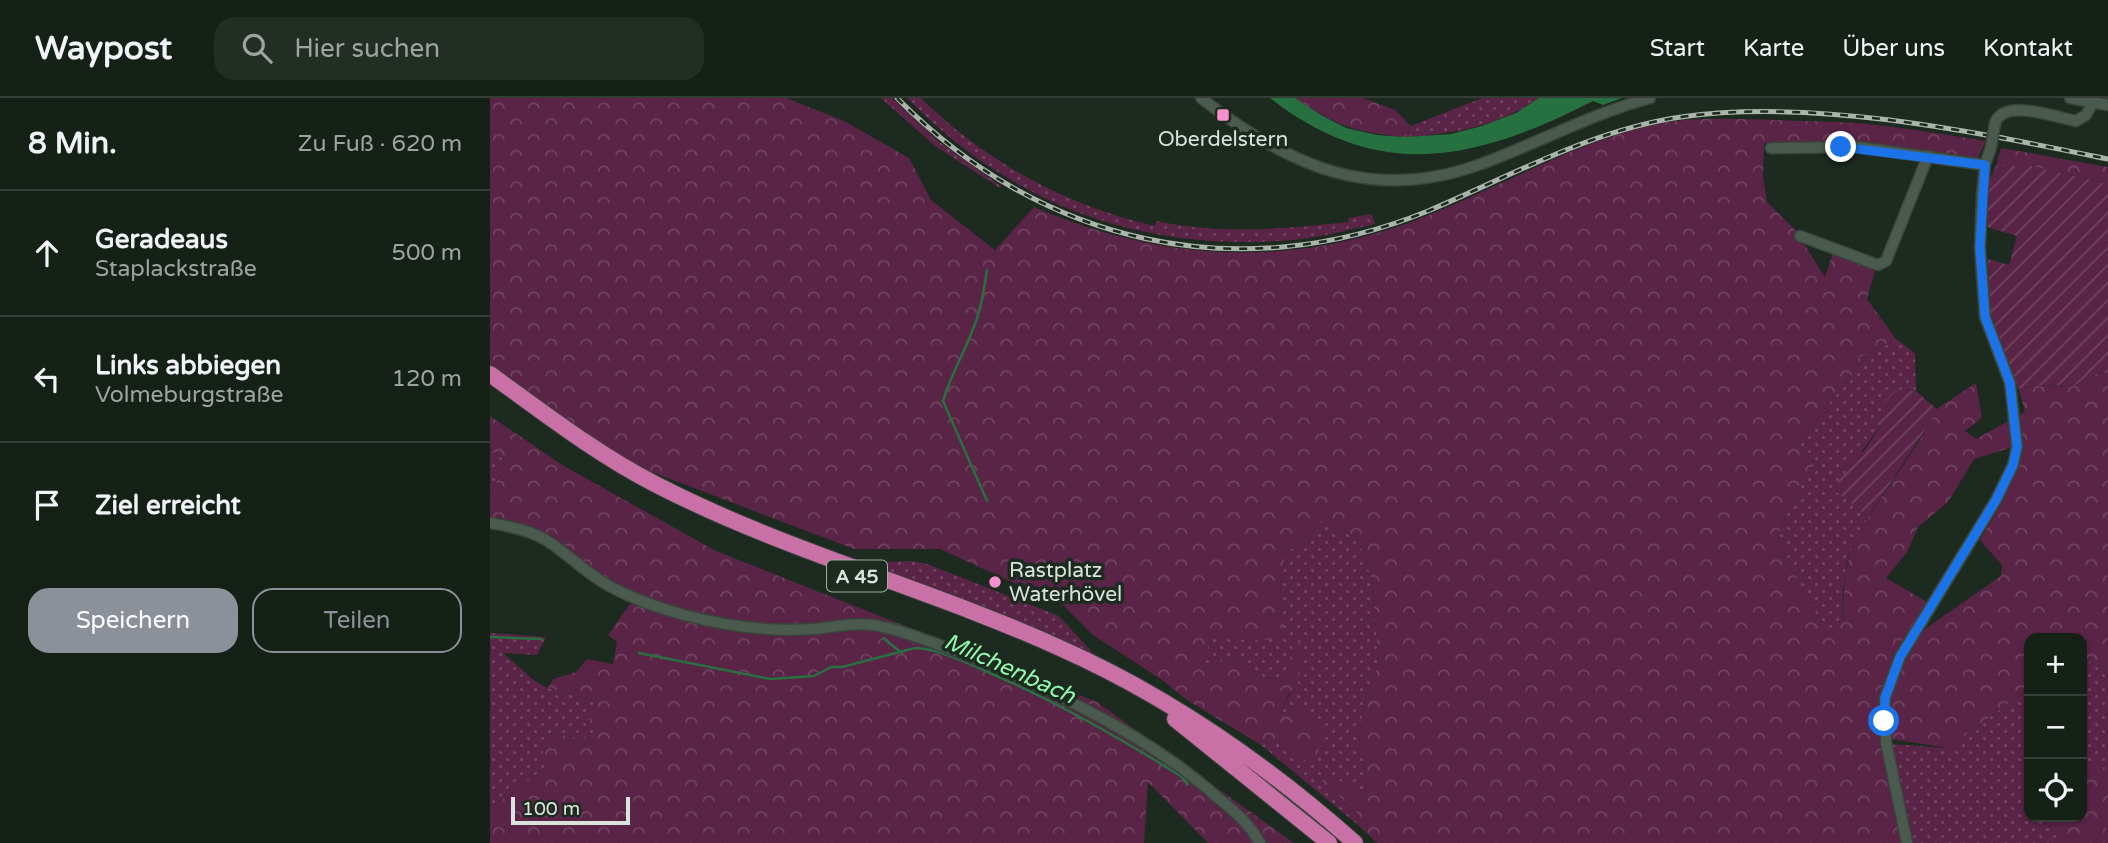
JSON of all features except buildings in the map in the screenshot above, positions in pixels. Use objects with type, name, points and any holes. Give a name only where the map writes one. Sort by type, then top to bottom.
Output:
[{"type":"highway","name":"A 45","points":[[490,373],[583,440],[656,484],[755,531],[988,617],[1062,648],[1160,699],[1256,773],[1329,843]]},
{"type":"highway","name":"A 45","points":[[490,384],[578,446],[658,493],[751,538],[1058,654],[1132,691],[1231,754]]},
{"type":"highway","name":"A 45","points":[[1256,773],[1301,797],[1356,843]]},
{"type":"street","points":[[1201,98],[1257,138],[1306,163],[1350,177],[1401,180],[1431,177],[1473,167],[1600,114],[1650,98]]},
{"type":"street","points":[[2070,98],[2108,105]]},
{"type":"street","points":[[1907,843],[1886,742],[1885,698],[1900,657],[1996,500],[2013,465],[2017,447],[2010,383],[1985,317],[1980,248],[1985,165],[1995,123],[1997,117],[2006,109],[2019,107],[2076,121],[2086,115],[2093,102]]},
{"type":"street","points":[[1771,148],[1858,147],[1985,165]]},
{"type":"street","points":[[1800,236],[1878,265],[1886,261],[1928,156]]},
{"type":"street","points":[[490,523],[539,537],[604,583],[641,601],[685,615],[761,630],[812,629],[849,624],[875,625],[957,652],[1056,695],[1144,744],[1195,779],[1236,812],[1248,824],[1260,843]]},
{"type":"green space","points":[[490,98],[786,98],[844,121],[909,158],[931,200],[995,250],[1034,207],[1083,226],[1181,248],[1230,252],[1280,251],[1329,244],[1379,232],[1429,215],[1535,167],[1616,135],[1677,121],[1726,119],[1851,123],[1986,141],[1977,160],[1867,144],[1764,143],[1763,176],[1767,202],[1796,231],[1825,277],[1834,250],[1875,271],[1867,299],[1896,339],[1860,357],[1854,371],[1799,443],[1815,465],[1800,482],[1798,496],[1783,521],[1778,536],[1804,597],[1829,631],[1836,630],[1842,623],[1845,574],[1854,538],[1918,443],[1938,408],[1976,383],[1982,418],[1965,431],[1976,439],[2010,420],[2013,447],[1974,459],[1948,502],[1918,527],[1907,552],[1886,578],[1929,603],[1889,671],[1881,700],[1903,843],[1377,843],[1359,826],[1357,813],[1321,780],[1329,775],[1365,795],[1367,782],[1359,736],[1366,695],[1379,663],[1371,577],[1356,535],[1338,531],[1321,521],[1310,540],[1286,552],[1280,593],[1284,619],[1281,639],[1251,641],[1210,634],[1204,669],[1234,656],[1259,676],[1287,682],[1295,628],[1303,645],[1298,685],[1288,695],[1281,714],[1301,708],[1326,736],[1311,765],[1281,740],[1261,745],[1187,700],[1162,680],[1093,635],[1064,606],[940,549],[854,549],[644,469],[541,407],[490,370]]},
{"type":"green space","points":[[881,98],[892,98],[938,141],[1001,186],[1000,188],[935,146]]},
{"type":"green space","points":[[907,98],[921,98],[972,142],[1028,178],[1089,206],[1154,226],[1157,221],[1205,228],[1276,228],[1349,222],[1348,218],[1372,214],[1375,224],[1293,240],[1227,242],[1175,237],[1126,227],[1078,212],[1032,192],[988,166],[947,135]]},
{"type":"green space","points":[[1295,98],[1363,98],[1395,110],[1411,126],[1406,137],[1360,130],[1335,122]]},
{"type":"green space","points":[[1482,98],[1539,98],[1507,116],[1476,127],[1406,137],[1411,126]]},
{"type":"green space","points":[[2001,148],[2108,167],[2108,184],[2031,166],[1996,166]]},
{"type":"green space","points":[[1996,166],[2031,166],[2108,184],[2108,373],[2096,374],[2073,386],[2036,385],[2019,389],[2013,380],[1990,315],[1988,259],[2009,265],[2017,236],[1984,226],[1984,192]]},
{"type":"green space","points":[[1896,339],[1915,353],[1916,391],[1896,390],[1884,412],[1882,424],[1847,471],[1837,492],[1868,517],[1854,544],[1846,568],[1842,624],[1829,632],[1804,597],[1778,536],[1783,521],[1798,496],[1800,482],[1815,465],[1799,443],[1854,371],[1860,357]]},
{"type":"green space","points":[[2108,373],[2108,668],[2087,661],[2087,633],[2024,633],[2024,692],[1948,748],[1891,739],[1888,701],[1904,659],[1914,642],[1925,629],[2001,576],[2002,565],[1980,540],[2012,482],[2016,467],[2020,435],[2017,416],[2025,412],[2019,389],[2036,385],[2073,386],[2096,374]]},
{"type":"green space","points":[[1896,390],[1916,391],[1938,410],[1868,517],[1837,492],[1840,477],[1847,471],[1846,461],[1858,449],[1863,452],[1882,425],[1878,421],[1884,412],[1883,403]]},
{"type":"green space","points":[[490,416],[564,466],[716,551],[1097,702],[1294,843],[1208,843],[1148,782],[1144,843],[490,843],[490,806],[510,795],[545,768],[541,757],[551,734],[596,740],[600,732],[587,727],[595,701],[548,688],[553,679],[576,672],[587,659],[613,664],[617,642],[608,635],[634,598],[547,541],[490,523],[490,498],[505,460],[490,449]]},
{"type":"green space","points":[[490,449],[505,460],[490,498]]},
{"type":"green space","points":[[1321,520],[1338,531],[1356,535],[1371,577],[1379,663],[1366,695],[1359,736],[1367,782],[1365,796],[1329,775],[1321,780],[1357,813],[1359,826],[1261,745],[1281,740],[1283,710],[1288,697],[1298,685],[1295,630],[1288,682],[1259,676],[1234,656],[1204,669],[1210,633],[1251,641],[1284,619],[1280,593],[1286,552],[1310,540]]},
{"type":"green space","points":[[912,561],[927,564],[1059,616],[1093,653],[930,587],[858,563]]},
{"type":"green space","points":[[490,633],[546,637],[537,655],[503,653],[535,681],[548,688],[595,701],[600,732],[596,740],[551,734],[545,768],[510,795],[490,806]]},
{"type":"green space","points":[[2087,661],[2108,668],[2108,843],[1910,843],[1890,744],[1948,748],[2024,692],[2024,822],[2087,822]]},
{"type":"green space","points":[[2087,761],[2108,769],[2108,824],[2099,843],[2060,843],[2053,822],[2087,822]]},
{"type":"shaded area","points":[[1270,98],[1295,98],[1346,128],[1377,135],[1406,137],[1451,134],[1482,126],[1516,113],[1539,98],[1622,98],[1603,105],[1593,101],[1509,138],[1469,149],[1430,154],[1390,152],[1351,143],[1311,125]]},
{"type":"waterway","points":[[987,270],[976,322],[943,401],[987,501]]},
{"type":"waterway","name":"Milchenbach","points":[[490,637],[541,639]]},
{"type":"waterway","points":[[883,638],[902,653]]},
{"type":"waterway","name":"Milchenbach","points":[[639,653],[770,679],[814,676],[831,667],[842,667],[915,648],[932,650],[981,669],[1059,706],[1158,762],[1188,784]]},
{"type":"railway","points":[[897,98],[953,148],[1014,188],[1078,218],[1145,238],[1214,248],[1285,247],[1356,235],[1428,211],[1583,143],[1648,123],[1681,117],[1733,112],[1840,115],[1950,129],[2108,159]]},
{"type":"place","name":"Oberdelstern","points":[[1223,115]]},
{"type":"place","name":"Rastplatz Waterhövel","points":[[995,582]]},
{"type":"route","points":[[1841,147],[1858,147],[1985,165],[1980,248],[1985,317],[2010,383],[2017,437],[2013,465],[2007,480],[1900,657],[1885,698],[1884,721]]}]
